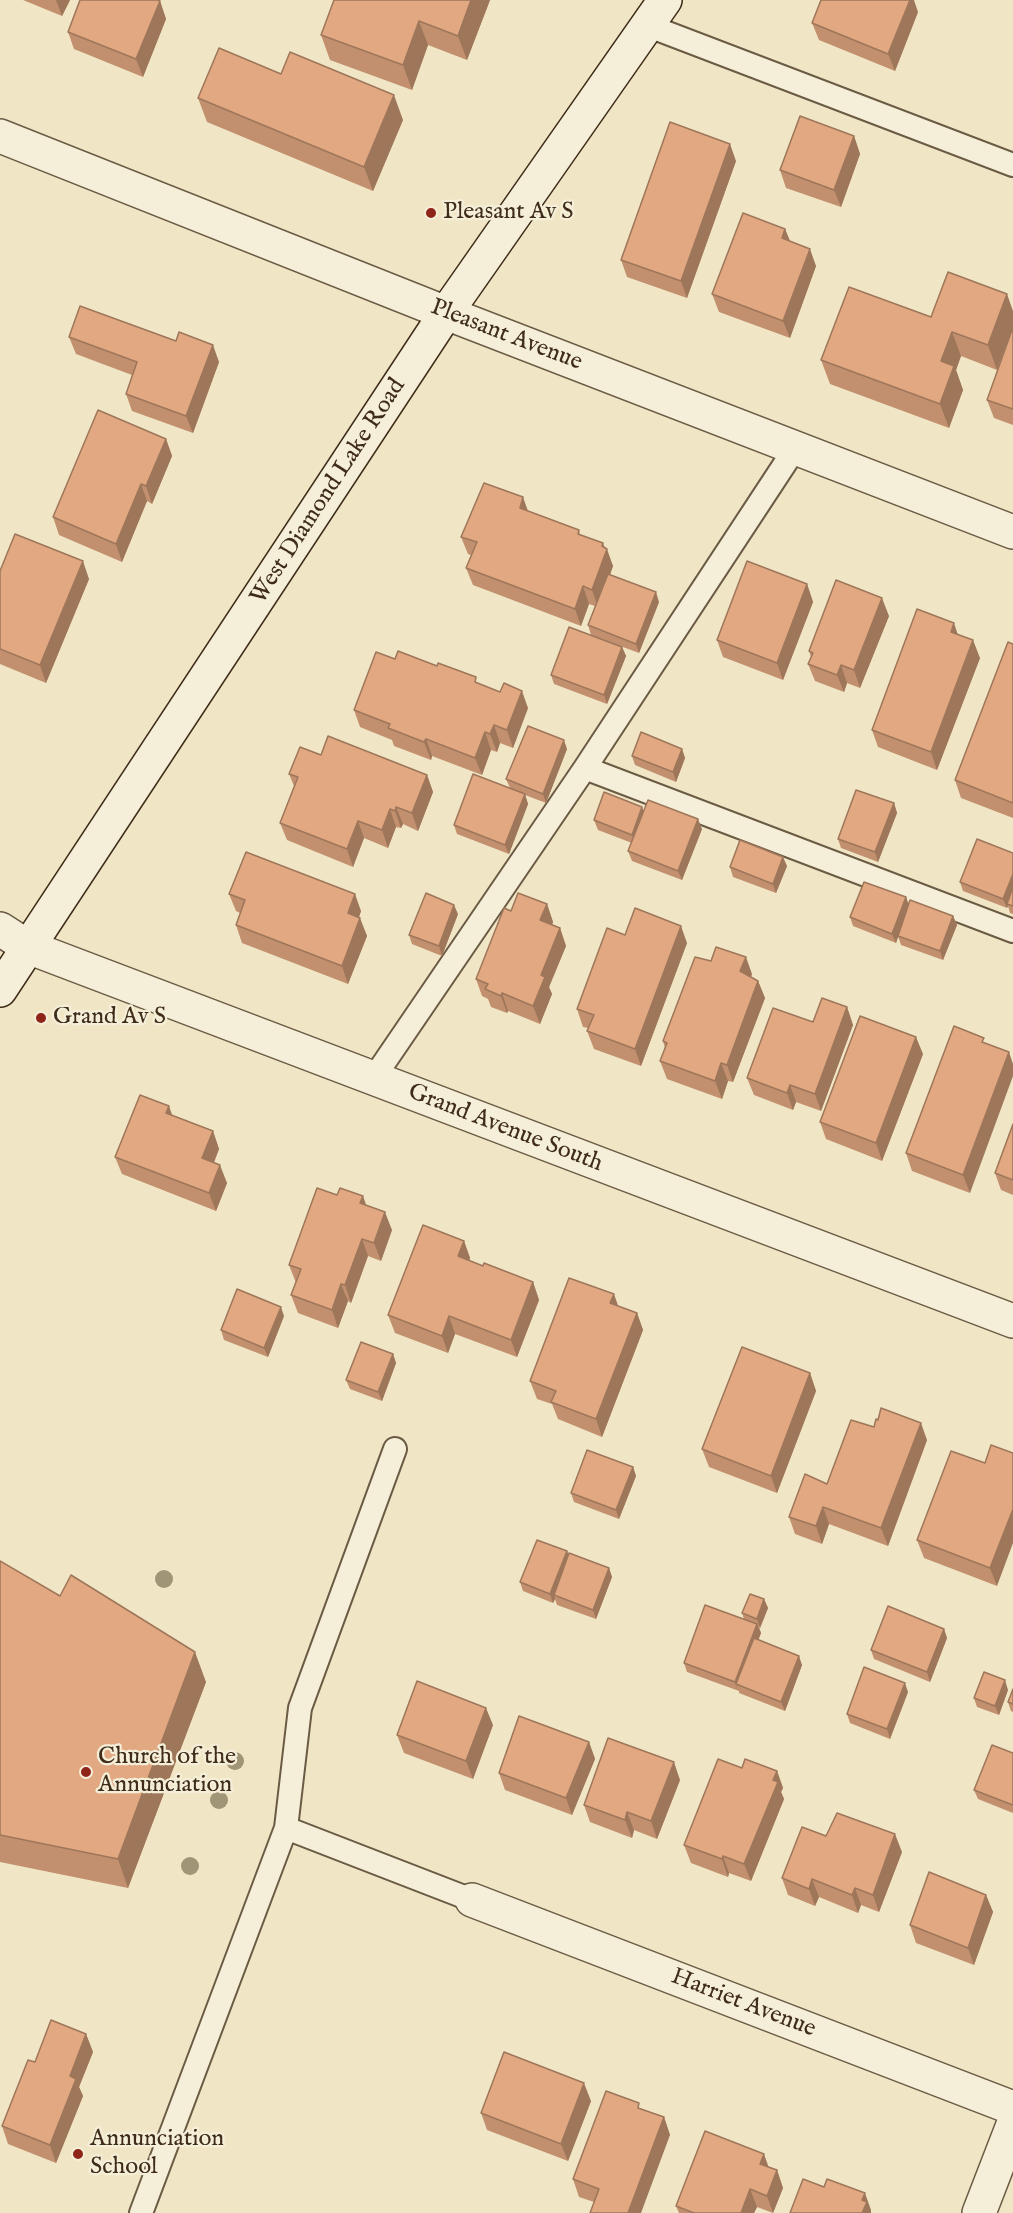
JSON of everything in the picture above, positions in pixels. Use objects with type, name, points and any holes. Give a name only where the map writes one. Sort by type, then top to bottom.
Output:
[{"type":"street","name":"West Diamond Lake Road","points":[[0,990],[446,313],[657,13]]},
{"type":"street","name":"Pleasant Avenue","points":[[0,136],[446,313],[1013,532]]},
{"type":"street","name":"Grand Avenue South","points":[[0,929],[28,948],[1013,1321]]},
{"type":"street","name":"Harriet Avenue","points":[[472,1900],[1013,2108]]},
{"type":"street","points":[[979,2213],[1013,2125]]},
{"type":"lane","points":[[657,13],[1013,165]]},
{"type":"lane","points":[[373,1079],[585,768],[796,447]]},
{"type":"lane","points":[[585,768],[1013,931]]},
{"type":"lane","points":[[141,2213],[286,1828],[300,1708],[394,1449]]},
{"type":"lane","points":[[286,1828],[472,1900]]},
{"type":"building","points":[[80,0],[160,1],[136,59],[68,32]]},
{"type":"building","points":[[334,0],[471,0],[458,36],[419,21],[403,65],[321,35]]},
{"type":"building","points":[[821,0],[910,0],[888,54],[812,23]]},
{"type":"building","points":[[219,48],[281,74],[290,52],[394,95],[364,167],[198,98]]},
{"type":"building","points":[[800,116],[854,136],[834,190],[780,170]]},
{"type":"building","points":[[670,122],[730,144],[681,281],[621,260]]},
{"type":"building","points":[[743,213],[785,229],[782,238],[810,249],[783,321],[712,294]]},
{"type":"building","points":[[948,272],[1007,294],[988,345],[952,332],[941,361],[954,366],[940,404],[821,360],[849,287],[931,317]]},
{"type":"building","points":[[80,306],[176,341],[179,332],[213,345],[186,416],[126,394],[137,362],[69,337]]},
{"type":"building","points":[[1013,327],[1013,409],[987,400]]},
{"type":"building","points":[[98,410],[166,439],[146,486],[141,484],[116,544],[53,517]]},
{"type":"building","points":[[484,483],[523,497],[520,508],[579,530],[578,534],[603,543],[602,546],[607,549],[592,590],[583,586],[575,609],[466,568],[477,542],[461,537]]},
{"type":"building","points":[[15,534],[83,561],[40,665],[0,649],[0,571]]},
{"type":"building","points":[[747,561],[807,584],[777,663],[717,640]]},
{"type":"building","points":[[608,574],[656,592],[636,644],[588,625]]},
{"type":"building","points":[[836,580],[882,598],[854,670],[841,665],[837,675],[808,664],[813,653],[809,651]]},
{"type":"building","points":[[917,609],[954,623],[951,632],[973,640],[931,752],[872,730]]},
{"type":"building","points":[[569,627],[622,647],[604,695],[551,675]]},
{"type":"building","points":[[1008,642],[1013,644],[1013,803],[955,780]]},
{"type":"building","points":[[398,651],[437,666],[438,663],[476,677],[475,682],[500,692],[504,683],[522,691],[507,730],[494,725],[490,734],[485,732],[475,758],[426,739],[424,742],[388,728],[390,724],[354,710],[376,652],[395,659]]},
{"type":"building","points":[[528,726],[564,740],[543,794],[506,779]]},
{"type":"building","points":[[641,732],[682,749],[673,772],[632,756]]},
{"type":"building","points":[[328,736],[427,775],[412,813],[396,807],[395,811],[390,809],[382,830],[358,821],[347,849],[280,823],[298,777],[289,774],[300,747],[321,755]]},
{"type":"building","points":[[473,774],[525,794],[505,845],[454,825]]},
{"type":"building","points":[[856,790],[894,803],[875,852],[838,839]]},
{"type":"building","points":[[604,792],[642,807],[632,835],[594,820]]},
{"type":"building","points":[[648,800],[698,819],[678,871],[628,851]]},
{"type":"building","points":[[977,839],[1013,853],[1013,874],[1003,899],[960,882]]},
{"type":"building","points":[[740,840],[783,857],[773,884],[730,867]]},
{"type":"building","points":[[246,852],[355,894],[348,913],[360,918],[342,966],[236,925],[245,900],[229,894]]},
{"type":"building","points":[[864,882],[906,897],[892,934],[850,917]]},
{"type":"building","points":[[1013,887],[1013,906],[1007,904]]},
{"type":"building","points":[[426,893],[454,905],[439,946],[409,935]]},
{"type":"building","points":[[518,893],[547,904],[540,920],[560,928],[541,975],[545,977],[533,1006],[502,993],[501,996],[485,989],[488,984],[476,979],[504,908],[511,911]]},
{"type":"building","points":[[910,900],[953,916],[940,951],[898,936]]},
{"type":"building","points":[[635,908],[681,926],[635,1049],[587,1031],[594,1015],[577,1009],[607,928],[625,935]]},
{"type":"building","points":[[716,947],[746,957],[740,971],[758,981],[727,1065],[721,1063],[715,1081],[660,1061],[667,1043],[663,1041],[695,957],[711,961]]},
{"type":"building","points":[[822,998],[847,1007],[815,1094],[790,1085],[787,1093],[747,1078],[773,1008],[813,1022]]},
{"type":"building","points":[[860,1016],[916,1037],[876,1143],[820,1122]]},
{"type":"building","points":[[954,1026],[984,1038],[982,1042],[1009,1052],[963,1175],[906,1153]]},
{"type":"building","points":[[140,1095],[169,1106],[166,1113],[213,1131],[202,1158],[220,1165],[209,1193],[115,1157]]},
{"type":"building","points":[[1013,1124],[1013,1180],[995,1173]]},
{"type":"building","points":[[317,1188],[337,1195],[340,1188],[363,1196],[360,1203],[385,1212],[374,1243],[362,1239],[345,1285],[341,1284],[332,1310],[291,1295],[301,1269],[289,1265]]},
{"type":"building","points":[[423,1225],[464,1241],[458,1256],[483,1266],[484,1263],[533,1282],[511,1340],[449,1316],[442,1336],[388,1315]]},
{"type":"building","points":[[569,1278],[614,1294],[610,1303],[637,1313],[596,1419],[551,1402],[556,1391],[530,1381]]},
{"type":"building","points":[[237,1289],[281,1307],[264,1348],[221,1330]]},
{"type":"building","points":[[361,1342],[393,1354],[378,1392],[346,1380]]},
{"type":"building","points":[[742,1347],[810,1373],[771,1476],[702,1449]]},
{"type":"building","points":[[881,1408],[921,1423],[881,1528],[823,1507],[816,1526],[789,1517],[805,1474],[827,1484],[851,1420],[874,1427]]},
{"type":"building","points":[[991,1445],[1013,1453],[1013,1509],[990,1568],[917,1540],[951,1451],[985,1463]]},
{"type":"building","points":[[587,1450],[633,1467],[616,1510],[571,1493]]},
{"type":"building","points":[[537,1540],[567,1551],[550,1594],[520,1582]]},
{"type":"building","points":[[569,1553],[609,1568],[593,1610],[554,1595]]},
{"type":"building","name":"Church of the Annunciation","points":[[0,1561],[60,1596],[71,1575],[195,1652],[118,1859],[0,1835]]},
{"type":"building","points":[[750,1594],[764,1599],[757,1619],[742,1613]]},
{"type":"building","points":[[705,1605],[757,1624],[735,1682],[684,1663]]},
{"type":"building","points":[[888,1606],[944,1629],[927,1672],[871,1650]]},
{"type":"building","points":[[754,1638],[799,1656],[781,1702],[736,1684]]},
{"type":"building","points":[[864,1667],[905,1683],[887,1729],[847,1714]]},
{"type":"building","points":[[984,1672],[1005,1680],[995,1706],[974,1698]]},
{"type":"building","points":[[417,1681],[486,1708],[466,1761],[397,1735]]},
{"type":"building","points":[[1013,1689],[1013,1704],[1008,1702]]},
{"type":"building","points":[[519,1716],[589,1742],[566,1798],[499,1773]]},
{"type":"building","points":[[608,1738],[674,1762],[651,1821],[627,1812],[625,1820],[584,1805]]},
{"type":"building","points":[[992,1745],[1013,1753],[1013,1805],[974,1790]]},
{"type":"building","points":[[718,1759],[742,1768],[745,1759],[777,1771],[773,1780],[778,1782],[744,1864],[723,1856],[722,1859],[684,1845]]},
{"type":"building","points":[[837,1813],[895,1834],[873,1895],[855,1888],[852,1895],[812,1879],[809,1889],[782,1878],[802,1827],[826,1836]]},
{"type":"building","points":[[929,1872],[986,1895],[968,1948],[910,1925]]},
{"type":"building","points":[[51,2020],[86,2034],[70,2076],[76,2079],[50,2145],[2,2126],[28,2060],[35,2062]]},
{"type":"building","points":[[504,2052],[584,2083],[561,2144],[481,2113]]},
{"type":"building","points":[[606,2091],[639,2103],[638,2108],[664,2117],[628,2213],[590,2213],[599,2189],[573,2179]]},
{"type":"building","points":[[705,2131],[764,2154],[760,2164],[777,2170],[767,2196],[750,2189],[741,2213],[694,2213],[676,2206]]},
{"type":"building","points":[[803,2179],[824,2187],[827,2179],[865,2193],[862,2200],[867,2202],[862,2213],[790,2213]]},
{"type":"place","name":"Pleasant Av S","points":[[431,213]]},
{"type":"place","name":"Grand Av S","points":[[41,1018]]},
{"type":"place","name":"Church of the Annunciation","points":[[86,1772]]},
{"type":"place","name":"Annunciation School","points":[[78,2154]]}]
